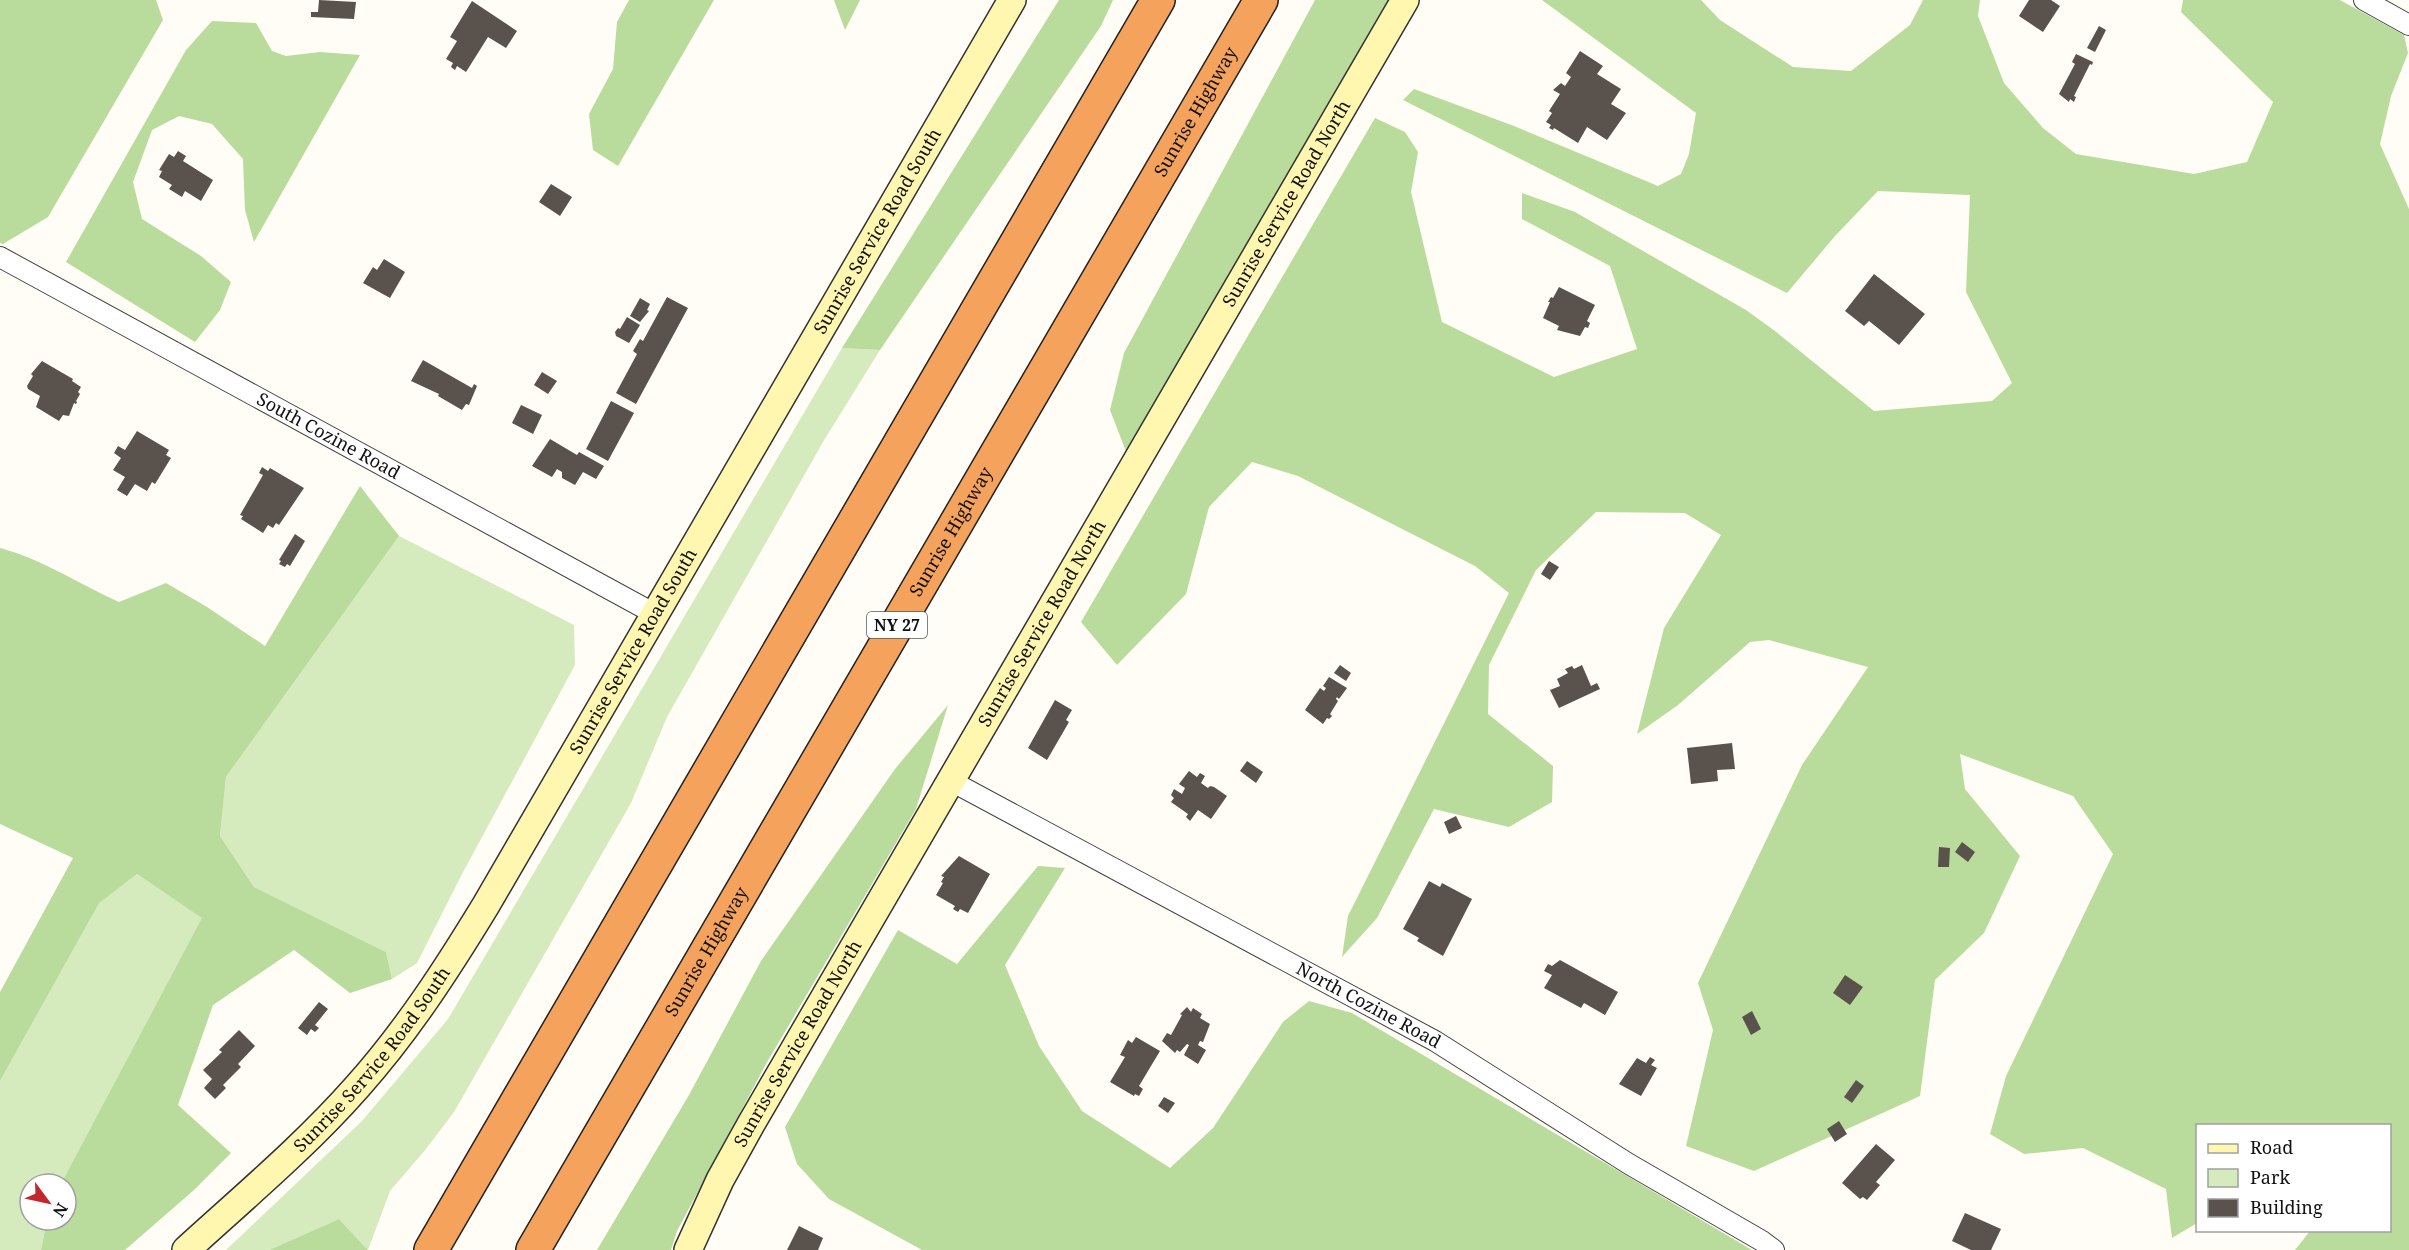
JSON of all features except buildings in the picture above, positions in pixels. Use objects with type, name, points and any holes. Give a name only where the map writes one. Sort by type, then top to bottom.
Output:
[{"type":"highway","points":[[431,1250],[1158,0]]},
{"type":"highway","name":"Sunrise Highway","points":[[533,1250],[1261,0]]},
{"type":"street","name":"Sunrise Service Road South","points":[[186,1250],[329,1117],[381,1059],[423,1004],[486,906],[1012,0]]},
{"type":"street","name":"Sunrise Service Road North","points":[[688,1250],[720,1180],[747,1132],[1405,0]]},
{"type":"street","points":[[2364,0],[2409,25]]},
{"type":"street","name":"South Cozine Road","points":[[0,257],[655,614]]},
{"type":"street","name":"North Cozine Road","points":[[951,781],[1435,1041],[1629,1164],[1774,1250]]},
{"type":"green space","points":[[0,0],[156,0],[163,20],[48,217],[3,244],[0,243]]},
{"type":"green space","points":[[629,0],[714,0],[618,166],[593,150],[589,114],[613,69],[617,22]]},
{"type":"green space","points":[[834,0],[860,0],[845,30]]},
{"type":"green space","points":[[1059,0],[1113,0],[1101,26],[880,350],[842,348]]},
{"type":"green space","points":[[1315,0],[1391,0],[1127,454],[1110,410],[1124,353]]},
{"type":"green space","points":[[1542,0],[1701,0],[1720,20],[1793,67],[1851,71],[1910,25],[1923,0],[1980,0],[1978,16],[2004,83],[2043,128],[2076,154],[2194,174],[2247,162],[2273,102],[2181,12],[2183,0],[2340,0],[2404,35],[2408,53],[2391,96],[2380,144],[2409,209],[2409,1250],[2295,1250],[2309,1232],[2391,1232],[2391,1124],[2196,1124],[2196,1224],[2172,1238],[2166,1189],[2083,1148],[2024,1154],[1990,1134],[2006,1076],[2113,854],[2073,796],[1960,754],[1965,789],[2020,856],[1984,933],[1935,980],[1920,1096],[1754,1171],[1686,1146],[1713,1030],[1698,983],[1802,765],[1868,667],[1769,640],[1750,642],[1678,705],[1637,734],[1664,628],[1721,535],[1685,513],[1596,512],[1536,570],[1489,665],[1488,714],[1553,766],[1552,802],[1509,827],[1434,809],[1377,918],[1342,957],[1348,916],[1509,593],[1475,566],[1298,476],[1252,462],[1209,507],[1186,594],[1117,665],[1081,622],[1375,118],[1405,132],[1418,152],[1411,192],[1442,322],[1554,377],[1637,349],[1610,266],[1522,219],[1522,193],[1575,212],[1746,310],[1874,411],[1992,401],[2012,383],[1966,292],[1970,195],[1878,191],[1835,236],[1787,293],[1403,100],[1414,89],[1514,126],[1658,186],[1681,174],[1689,154],[1696,113]]},
{"type":"green space","points":[[212,21],[256,23],[272,51],[286,56],[320,52],[360,55],[254,242],[245,210],[243,159],[212,124],[179,116],[152,130],[133,182],[142,219],[201,256],[231,282],[220,310],[195,342],[66,262],[186,50]]},
{"type":"green space","points":[[842,348],[880,350],[823,442],[667,717],[631,803],[454,1112],[390,1191],[368,1250],[339,1219],[269,1250],[226,1250],[362,1121],[448,1019]]},
{"type":"green space","points":[[360,486],[399,536],[226,777],[220,836],[254,887],[386,952],[392,979],[350,993],[294,950],[213,1005],[178,1105],[231,1153],[194,1190],[125,1250],[41,1250],[45,1232],[78,1232],[78,1172],[67,1172],[202,918],[137,874],[99,903],[0,1081],[0,992],[73,858],[0,824],[0,548],[46,565],[119,602],[166,583],[265,646]]},
{"type":"green space","points":[[399,536],[574,625],[575,665],[461,876],[417,963],[392,979],[386,952],[254,887],[220,836],[226,777]]},
{"type":"green space","points":[[948,705],[916,809],[766,1064],[677,1231],[671,1250],[597,1250],[689,1095],[761,961],[895,769]]},
{"type":"green space","points":[[1038,866],[1065,868],[1005,965],[1039,1046],[1082,1111],[1170,1168],[1213,1128],[1283,1022],[1309,1001],[1352,1013],[1752,1250],[922,1250],[829,1199],[797,1164],[785,1127],[898,930],[957,964]]},
{"type":"green space","points":[[137,874],[203,918],[69,1172],[18,1172],[18,1232],[45,1232],[41,1250],[0,1250],[0,1081],[99,902]]},
{"type":"green space","points":[[339,1219],[368,1250],[269,1250]]}]
